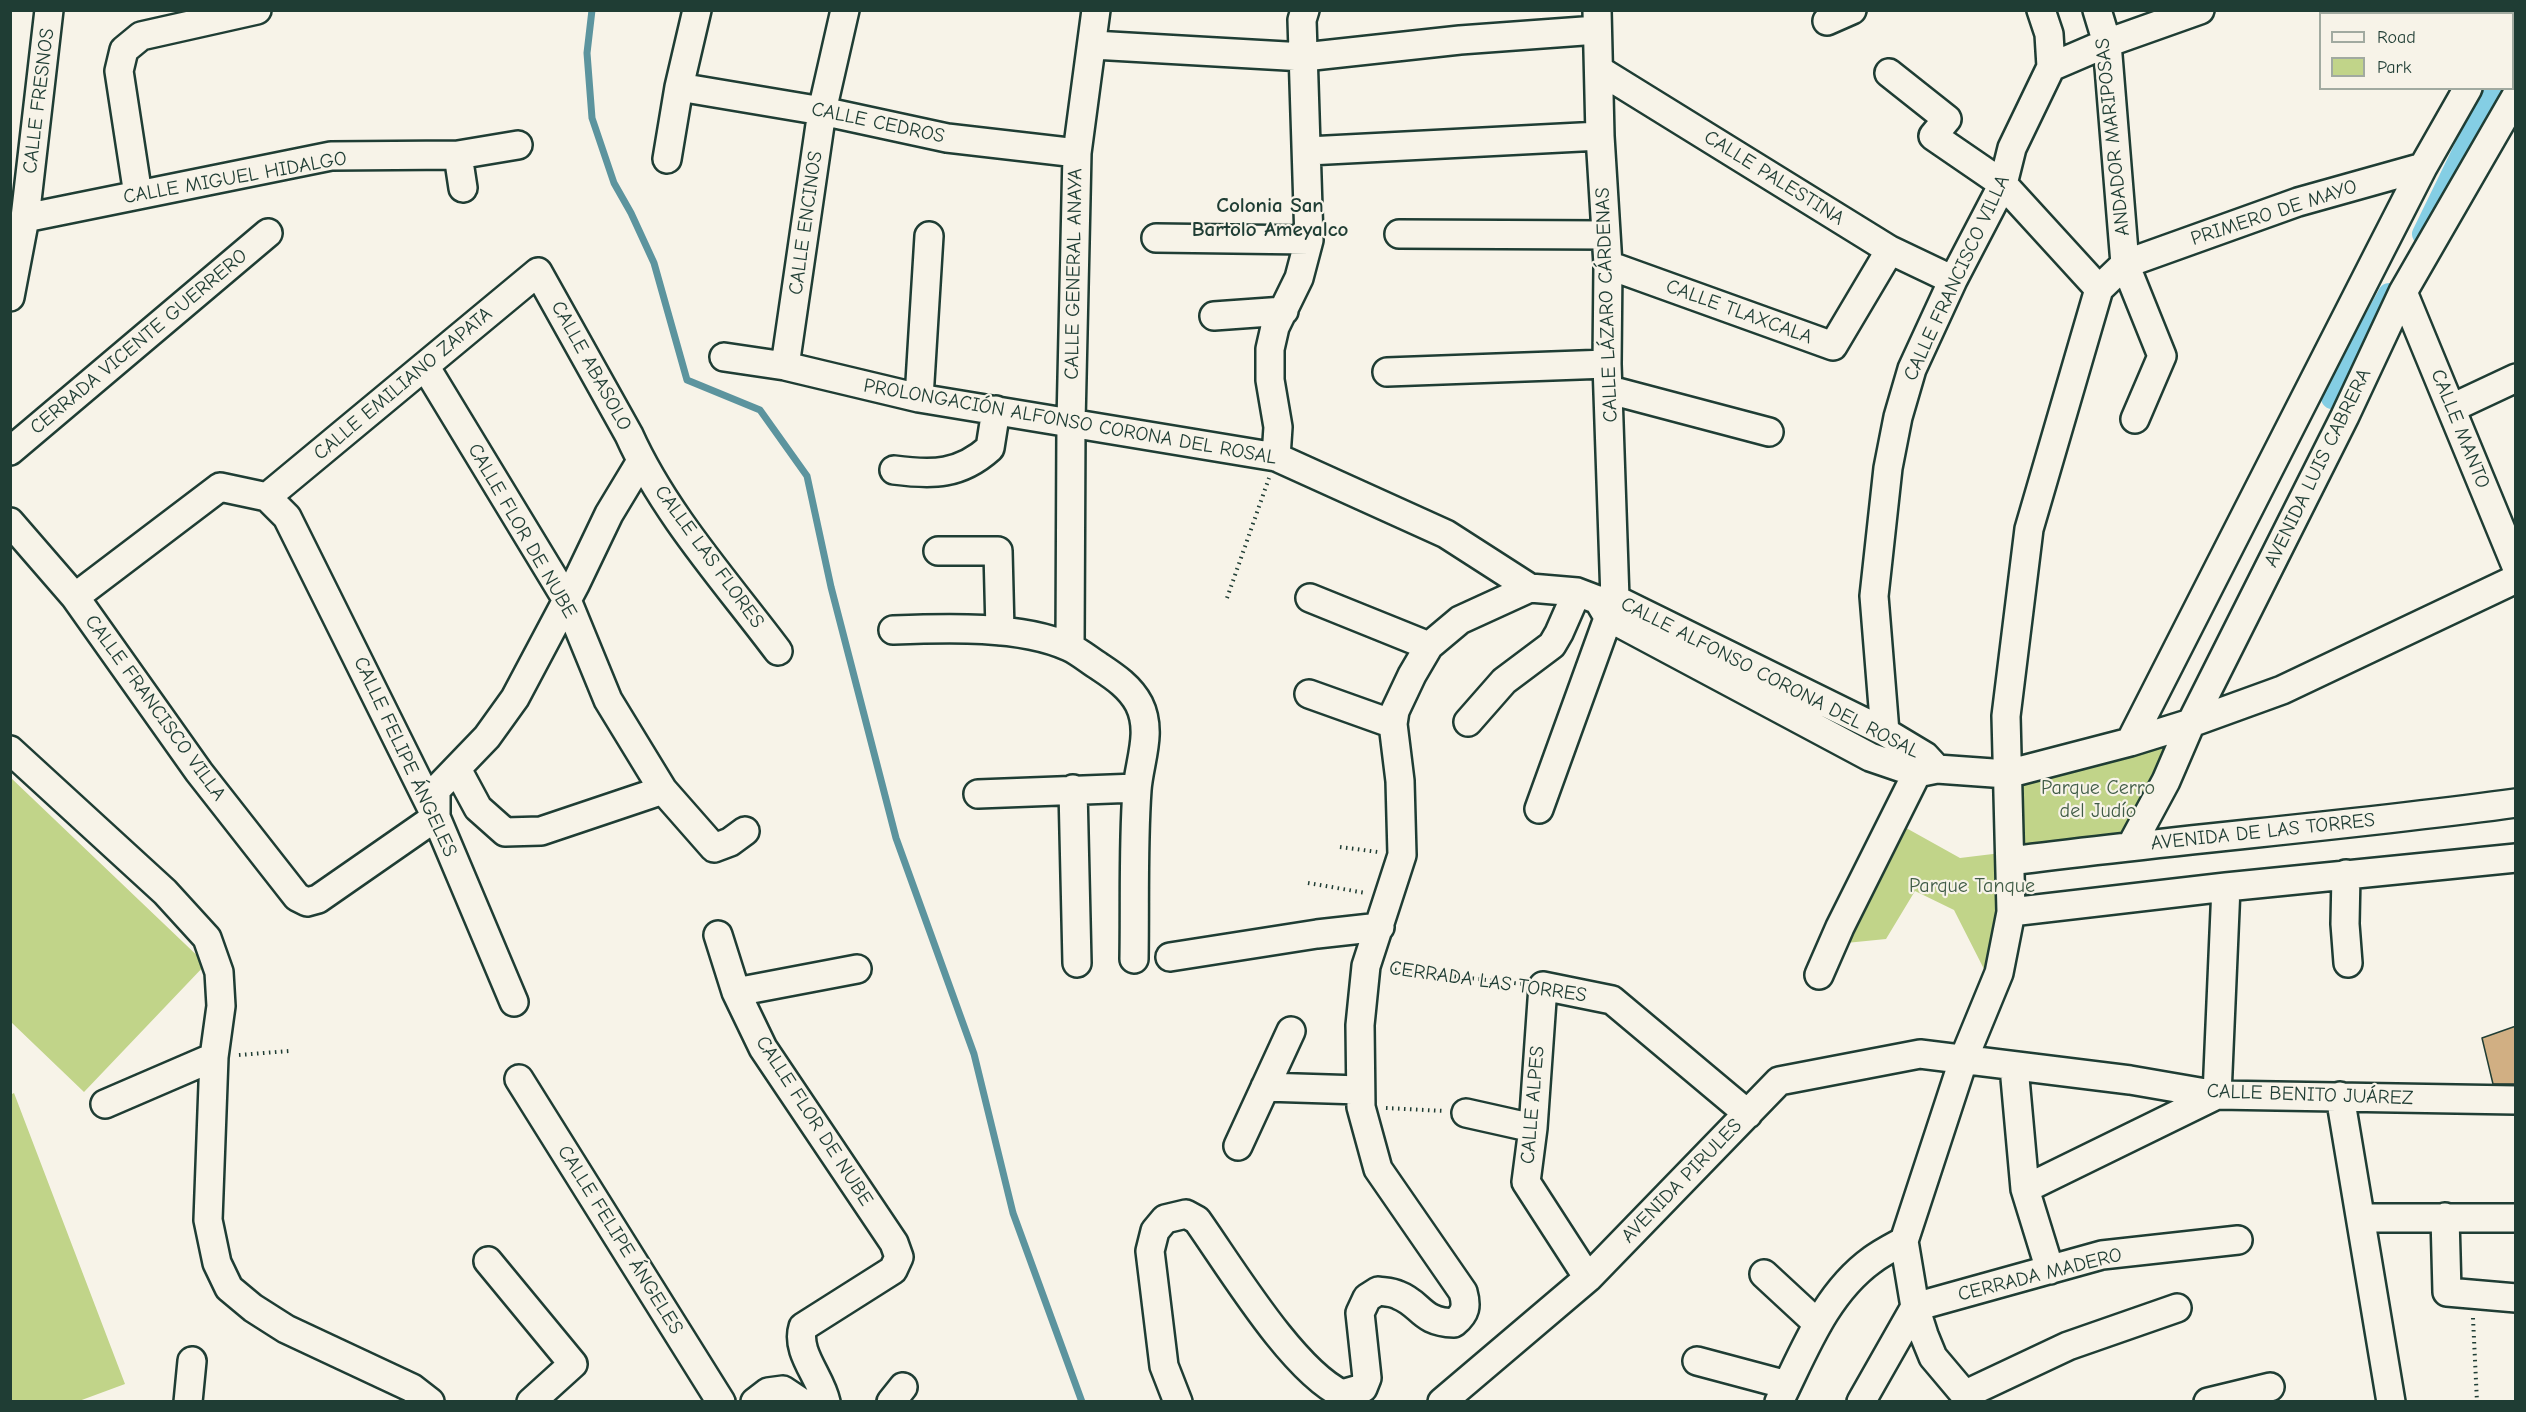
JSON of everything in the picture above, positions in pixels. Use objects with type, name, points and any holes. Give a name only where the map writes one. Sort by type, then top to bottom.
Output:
[{"type":"street","name":"CALLE FRESNOS","points":[[10,297],[25,218],[49,10]]},
{"type":"street","points":[[138,195],[119,70],[124,50],[141,36],[257,10]]},
{"type":"street","points":[[667,159],[679,87],[697,10]]},
{"type":"street","name":"CALLE ENCINOS","points":[[785,366],[822,111],[845,10]]},
{"type":"street","name":"CALLE GENERAL ANAYA","points":[[1070,647],[1071,423],[1077,153],[1094,45],[1096,10]]},
{"type":"street","points":[[1276,457],[1278,427],[1270,380],[1270,349],[1275,327],[1299,278],[1309,240],[1308,151],[1302,20],[1305,10]]},
{"type":"street","points":[[1827,21],[1852,10]]},
{"type":"street","name":"CALLE FRANCISCO VILLA","points":[[1885,732],[1874,596],[1888,468],[1898,417],[1912,369],[1953,280],[2003,184],[2012,148],[2050,67],[2049,34],[2041,10]]},
{"type":"street","name":"ANDADOR MARIPOSAS","points":[[2097,10],[2107,44],[2125,264],[2162,356],[2135,419]]},
{"type":"street","points":[[2050,67],[2200,10]]},
{"type":"street","points":[[1094,45],[1304,57],[1460,40],[1597,20]]},
{"type":"street","name":"CALLE LÁZARO CÁRDENAS","points":[[1597,20],[1600,136],[1608,265],[1608,377],[1599,602]]},
{"type":"street","name":"CALLE PALESTINA","points":[[1599,70],[1890,250],[1953,280]]},
{"type":"street","points":[[1889,73],[1947,118],[1934,136],[2003,184],[2099,289]]},
{"type":"street","name":"CALLE CEDROS","points":[[679,87],[822,111],[947,138],[1077,153]]},
{"type":"street","points":[[2130,742],[2423,167],[2467,90]]},
{"type":"street","name":"AVENIDA LUIS CABRERA","points":[[2131,846],[2166,780],[2191,723],[2345,416],[2403,291],[2516,96]]},
{"type":"street","points":[[1308,151],[1600,136]]},
{"type":"street","name":"CALLE MIGUEL HIDALGO","points":[[25,218],[331,156],[458,155],[518,146]]},
{"type":"street","points":[[458,155],[463,188]]},
{"type":"street","name":"PRIMERO DE MAYO","points":[[2125,264],[2298,202],[2423,167]]},
{"type":"street","name":"CERRADA VICENTE GUERRERO","points":[[10,451],[268,233]]},
{"type":"street","points":[[1399,234],[1606,235]]},
{"type":"street","points":[[919,398],[929,236]]},
{"type":"street","points":[[1156,238],[1309,240]]},
{"type":"street","name":"CALLE TLAXCALA","points":[[1608,265],[1833,346],[1890,250]]},
{"type":"street","points":[[2125,264],[2099,289],[2029,529],[2006,716],[2011,912],[1999,973],[1964,1058],[1904,1241],[1915,1307],[1933,1357],[1967,1398],[2068,1346],[2177,1308]]},
{"type":"street","name":"CALLE EMILIANO ZAPATA","points":[[267,496],[538,272]]},
{"type":"street","name":"CALLE ABASOLO","points":[[538,272],[629,435],[641,462]]},
{"type":"street","name":"CALLE MANTO","points":[[2403,291],[2516,566]]},
{"type":"street","points":[[1214,316],[1284,311]]},
{"type":"street","name":"PROLONGACIÓN ALFONSO CORONA DEL ROSAL","points":[[724,357],[785,366],[919,398],[1276,457],[1446,534],[1530,588]]},
{"type":"street","name":"CALLE FLOR DE NUBE","points":[[425,366],[567,600],[608,700],[663,790],[714,848],[730,842],[746,831]]},
{"type":"street","points":[[1388,372],[1608,377],[1769,432]]},
{"type":"street","points":[[2452,408],[2516,378]]},
{"type":"street","points":[[894,471],[921,474],[957,470],[976,461],[990,448],[996,410]]},
{"type":"street","points":[[2140,690],[2274,428],[2297,413],[2323,411],[2345,416]]},
{"type":"street","points":[[436,817],[436,790],[487,737],[515,698],[609,514],[641,462]]},
{"type":"street","name":"CALLE LAS FLORES","points":[[641,462],[673,511],[778,651]]},
{"type":"street","points":[[75,597],[220,487],[267,496]]},
{"type":"street","name":"CALLE FELIPE ÁNGELES","points":[[267,496],[287,517],[436,817],[514,1002]]},
{"type":"street","name":"CALLE FRANCISCO VILLA","points":[[10,522],[75,597],[199,772],[297,897],[307,902],[318,899],[436,817]]},
{"type":"street","points":[[938,551],[998,551],[1000,631]]},
{"type":"street","name":"CALLE ALFONSO CORONA DEL ROSAL","points":[[1599,602],[1870,757],[1927,771],[2007,774],[2130,742],[2282,690],[2516,579]]},
{"type":"street","points":[[1178,1401],[1164,1366],[1150,1251],[1155,1231],[1165,1219],[1186,1214],[1197,1220],[1282,1339],[1328,1387],[1342,1394],[1364,1388],[1367,1378],[1360,1312],[1367,1298],[1378,1291],[1399,1295],[1424,1315],[1440,1323],[1454,1323],[1463,1316],[1466,1304],[1463,1292],[1378,1169],[1361,1098],[1360,1025],[1366,966],[1402,855],[1400,780],[1388,722],[1429,646],[1460,620],[1530,588]]},
{"type":"street","name":"CALLE ALFONSO CORONA DEL ROSAL","points":[[1530,588],[1599,602],[1885,732],[1925,756],[1927,771]]},
{"type":"street","points":[[1310,598],[1429,646]]},
{"type":"street","points":[[1468,722],[1504,681],[1552,645],[1559,633],[1599,602]]},
{"type":"street","points":[[1539,809],[1599,602]]},
{"type":"street","points":[[893,630],[1000,631],[1040,638],[1070,647],[1122,682],[1140,705],[1145,734],[1144,755],[1137,788],[1134,959]]},
{"type":"street","points":[[1309,694],[1388,722]]},
{"type":"street","points":[[10,750],[165,892],[207,938],[219,972],[221,1006],[214,1057],[208,1220],[218,1263],[229,1288],[253,1308],[286,1329],[363,1363],[412,1388],[430,1401]]},
{"type":"street","points":[[457,769],[478,808],[506,832],[541,831],[663,790]]},
{"type":"street","points":[[1819,975],[1840,927],[1927,771]]},
{"type":"street","points":[[978,794],[1137,788]]},
{"type":"street","points":[[1073,789],[1077,963]]},
{"type":"street","name":"AVENIDA DE LAS TORRES","points":[[2011,861],[2131,846],[2403,819],[2516,803]]},
{"type":"street","points":[[2011,912],[2346,874],[2516,858]]},
{"type":"street","points":[[2346,874],[2345,924],[2348,963]]},
{"type":"street","points":[[2025,1189],[2217,1095],[2226,887]]},
{"type":"street","points":[[1170,957],[1317,934],[1380,927]]},
{"type":"street","name":"CALLE FLOR DE NUBE","points":[[718,935],[736,992],[762,1048],[894,1243],[899,1257],[893,1270],[802,1327],[799,1337],[826,1401]]},
{"type":"street","points":[[736,992],[857,969]]},
{"type":"street","name":"CERRADA LAS TORRES","points":[[1543,986],[1612,1000],[1748,1114]]},
{"type":"street","name":"CALLE ALPES","points":[[1543,986],[1533,1128],[1526,1182],[1588,1278]]},
{"type":"street","points":[[1238,1146],[1291,1031]]},
{"type":"street","name":"AVENIDA PIRULES","points":[[1442,1401],[1588,1278],[1779,1081],[1920,1054],[1964,1058]]},
{"type":"street","points":[[105,1104],[214,1057]]},
{"type":"street","name":"CALLE BENITO JUÁREZ","points":[[1964,1058],[2130,1080],[2217,1095],[2516,1100]]},
{"type":"street","points":[[2014,1066],[2025,1189],[2050,1270]]},
{"type":"street","name":"CALLE FELIPE ÁNGELES","points":[[519,1079],[722,1401]]},
{"type":"street","points":[[1265,1087],[1361,1098]]},
{"type":"street","points":[[2340,1096],[2391,1401]]},
{"type":"street","points":[[1466,1113],[1533,1128]]},
{"type":"street","points":[[2445,1217],[2448,1292],[2516,1298]]},
{"type":"street","points":[[2361,1218],[2516,1218]]},
{"type":"street","name":"CERRADA MADERO","points":[[1915,1307],[2102,1255],[2238,1240]]},
{"type":"street","points":[[1697,1361],[1783,1393],[1818,1324],[1839,1290],[1871,1260],[1904,1241]]},
{"type":"street","points":[[488,1261],[573,1364],[531,1401]]},
{"type":"street","points":[[1764,1274],[1818,1324]]},
{"type":"street","points":[[1861,1401],[1915,1307]]},
{"type":"street","points":[[188,1401],[192,1361]]},
{"type":"street","points":[[2208,1401],[2270,1387]]},
{"type":"street","points":[[755,1401],[768,1392],[783,1390],[801,1401]]},
{"type":"path","points":[[1227,598],[1276,457]]},
{"type":"path","points":[[1340,847],[1402,855]]},
{"type":"path","points":[[1308,883],[1390,897]]},
{"type":"path","name":"CERRADA LAS TORRES","points":[[1366,966],[1543,986]]},
{"type":"path","points":[[214,1057],[289,1051]]},
{"type":"path","points":[[1361,1098],[1466,1113]]},
{"type":"path","points":[[2471,1294],[2477,1401]]},
{"type":"green space","name":"Parque Cerro del Judío","points":[[2177,736],[2124,839],[2017,852],[2014,778]]},
{"type":"green space","points":[[10,777],[206,964],[84,1092],[11,1022]]},
{"type":"green space","name":"Parque Tanque","points":[[1899,824],[1960,858],[2001,853],[2003,907],[1987,975],[1954,910],[1915,891],[1886,939],[1836,944]]},
{"type":"green space","points":[[14,1093],[125,1384],[79,1401],[11,1401],[10,1095]]},
{"type":"building","points":[[2516,1026],[2516,1084],[2493,1084],[2482,1038]]},
{"type":"waterway","points":[[592,10],[587,53],[592,118],[614,183],[654,263],[687,380],[760,410],[807,476],[831,587],[896,838],[974,1054],[1013,1213],[1082,1402]]},
{"type":"waterway","points":[[2423,234],[2493,90]]},
{"type":"waterway","points":[[2332,398],[2389,294]]},
{"type":"district","name":"Colonia San Bartolo Ameyalco","points":[[1270,218]]}]
